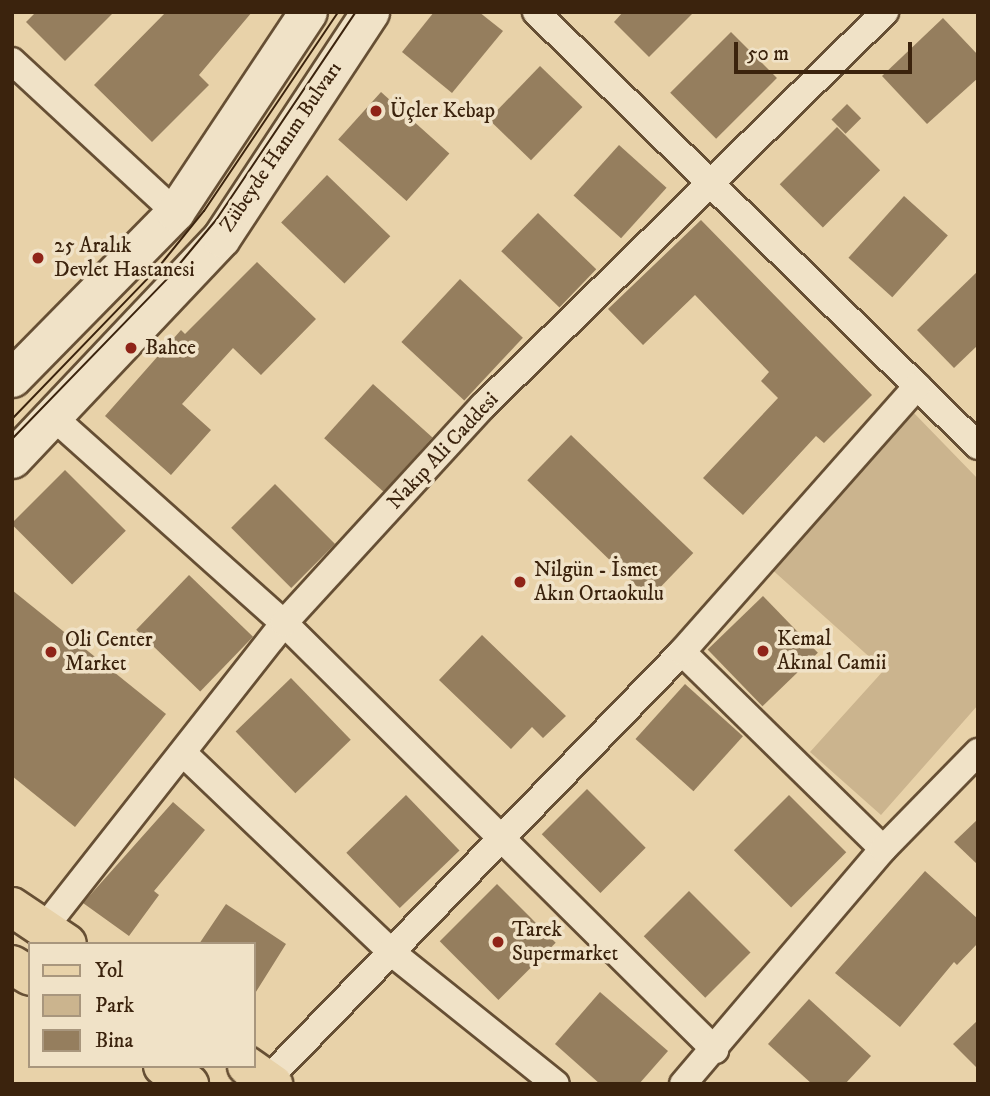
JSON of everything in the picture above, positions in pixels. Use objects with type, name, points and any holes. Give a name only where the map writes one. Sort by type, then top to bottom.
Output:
[{"type":"main road","points":[[12,378],[175,212],[308,12]]},
{"type":"main road","name":"Zübeyde Hanım Bulvarı","points":[[12,459],[221,238],[370,12]]},
{"type":"main road","points":[[12,907],[55,936]]},
{"type":"main road","points":[[12,965],[28,975]]},
{"type":"main road","points":[[166,1068],[189,1084]]},
{"type":"street","points":[[536,12],[978,446]]},
{"type":"street","name":"Nakıp Ali Caddesi","points":[[55,936],[183,753],[284,623],[484,406],[885,12]]},
{"type":"street","points":[[12,61],[175,212]]},
{"type":"street","points":[[262,1077],[501,842],[682,652],[916,386]]},
{"type":"street","points":[[51,415],[284,623],[501,842],[715,1050]]},
{"type":"street","points":[[682,652],[883,849]]},
{"type":"street","points":[[683,1084],[715,1050],[883,849],[978,752]]},
{"type":"street","points":[[183,753],[391,953],[556,1084]]},
{"type":"green space","points":[[912,411],[978,479],[978,705],[881,815],[810,752],[884,670],[768,566]]},
{"type":"building","points":[[36,12],[114,12],[65,61],[26,22]]},
{"type":"building","points":[[166,12],[252,12],[199,75],[209,85],[152,142],[94,85]]},
{"type":"building","points":[[434,12],[479,12],[503,31],[452,93],[402,52]]},
{"type":"building","points":[[623,12],[694,12],[649,57],[614,22]]},
{"type":"building","points":[[943,18],[978,55],[978,78],[927,124],[882,76]]},
{"type":"building","points":[[731,32],[777,78],[716,139],[670,93]]},
{"type":"building","points":[[540,66],[582,107],[531,160],[489,119]]},
{"type":"building","points":[[381,92],[449,154],[407,201],[338,140]]},
{"type":"building","points":[[847,104],[861,118],[846,134],[831,120]]},
{"type":"building","points":[[837,127],[880,170],[823,227],[780,184]]},
{"type":"building","points":[[619,145],[667,188],[621,238],[573,196]]},
{"type":"building","points":[[327,175],[390,236],[344,284],[281,222]]},
{"type":"building","points":[[904,196],[948,235],[892,297],[848,258]]},
{"type":"building","points":[[538,213],[596,269],[559,307],[501,251]]},
{"type":"building","points":[[701,220],[872,395],[824,443],[816,436],[743,515],[703,478],[778,398],[761,381],[769,372],[695,295],[643,345],[608,309]]},
{"type":"building","points":[[257,262],[316,319],[261,375],[233,348],[182,404],[211,430],[171,475],[105,416],[181,330],[185,334]]},
{"type":"building","points":[[978,271],[978,345],[954,368],[917,330]]},
{"type":"building","points":[[460,279],[523,338],[464,401],[401,342]]},
{"type":"building","points":[[373,384],[432,438],[384,492],[324,438]]},
{"type":"building","points":[[571,435],[693,553],[650,598],[527,480]]},
{"type":"building","points":[[65,470],[126,531],[72,585],[12,524]]},
{"type":"building","points":[[275,484],[335,544],[291,588],[231,528]]},
{"type":"building","points":[[189,575],[253,637],[200,691],[136,630]]},
{"type":"building","name":"Oli Center Market","points":[[12,590],[166,714],[75,827],[12,776]]},
{"type":"building","name":"Kemal Akınal Camii","points":[[763,596],[818,653],[762,706],[708,649]]},
{"type":"building","points":[[482,635],[566,716],[543,738],[532,727],[511,749],[439,680]]},
{"type":"building","points":[[291,678],[351,740],[295,793],[236,731]]},
{"type":"building","points":[[685,684],[743,736],[693,791],[635,739]]},
{"type":"building","points":[[587,789],[646,848],[600,893],[542,834]]},
{"type":"building","points":[[406,795],[459,850],[400,908],[346,853]]},
{"type":"building","points":[[789,795],[846,852],[791,907],[734,850]]},
{"type":"building","points":[[173,802],[205,830],[154,891],[159,895],[129,936],[83,903]]},
{"type":"building","points":[[978,819],[978,865],[954,842]]},
{"type":"building","points":[[925,871],[978,919],[978,943],[957,965],[954,962],[900,1027],[835,973]]},
{"type":"building","name":"Tarek Supermarket","points":[[497,884],[556,943],[498,1000],[440,941]]},
{"type":"building","points":[[689,891],[751,953],[705,998],[644,936]]},
{"type":"building","points":[[226,904],[286,944],[256,992],[256,942],[200,942]]},
{"type":"building","points":[[600,992],[668,1051],[639,1084],[600,1084],[555,1044]]},
{"type":"building","points":[[809,999],[871,1056],[845,1084],[812,1084],[768,1044]]},
{"type":"building","points":[[978,1020],[978,1069],[953,1044]]},
{"type":"tram line","points":[[12,419],[157,269],[204,211],[338,12]]},
{"type":"tram line","points":[[12,439],[167,279],[216,220],[356,12]]},
{"type":"place","name":"Üçler Kebap","points":[[376,111]]},
{"type":"place","name":"25 Aralık Devlet Hastanesi","points":[[38,258]]},
{"type":"place","name":"Bahce","points":[[131,348]]},
{"type":"place","name":"Nilgün - İsmet Akın Ortaokulu","points":[[520,582]]},
{"type":"place","name":"Kemal Akınal Camii","points":[[763,651]]},
{"type":"place","name":"Oli Center Market","points":[[51,652]]},
{"type":"place","name":"Tarek Supermarket","points":[[498,942]]}]
